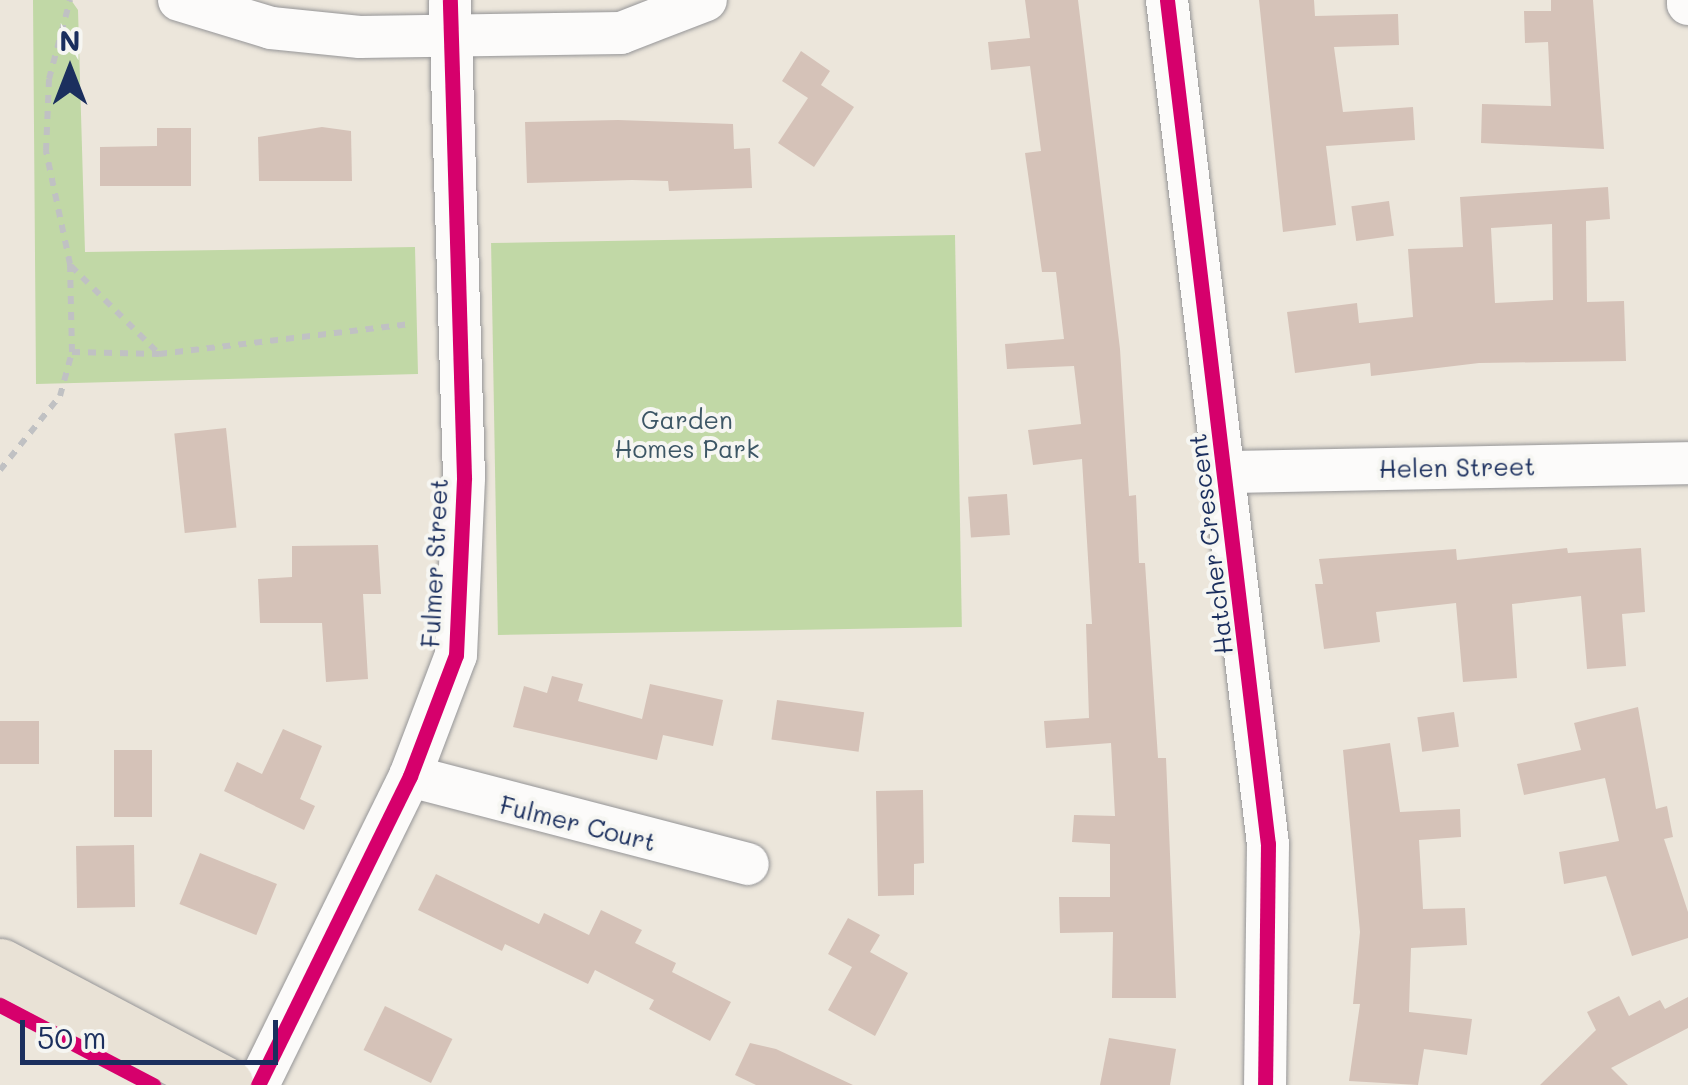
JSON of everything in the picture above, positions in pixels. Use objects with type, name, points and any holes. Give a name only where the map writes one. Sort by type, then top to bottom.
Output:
[{"type":"main road","points":[[0,966],[226,1085]]},
{"type":"street","points":[[179,0],[271,28],[360,37],[450,17],[621,33],[706,0]]},
{"type":"street","name":"Hatcher Crescent","points":[[1167,0],[1227,472],[1268,844],[1265,1085]]},
{"type":"street","name":"Fulmer Street","points":[[258,1085],[410,776],[456,655],[462,602],[450,17]]},
{"type":"street","name":"Helen Street","points":[[1227,472],[1688,463]]},
{"type":"street","name":"Fulmer Court","points":[[410,776],[748,864]]},
{"type":"path","points":[[0,470],[60,396],[72,352],[70,264],[46,151],[49,79],[70,0]]},
{"type":"path","points":[[70,264],[159,354]]},
{"type":"path","points":[[72,352],[159,354],[412,324]]},
{"type":"green space","points":[[33,0],[71,0],[78,10],[85,252],[415,247],[418,374],[36,384]]},
{"type":"green space","name":"Garden Homes Park","points":[[955,235],[962,627],[498,635],[491,243]]},
{"type":"building","points":[[1025,0],[1078,0],[1120,349],[1129,496],[1136,495],[1139,563],[1145,563],[1158,758],[1166,758],[1176,998],[1112,998],[1113,932],[1060,933],[1059,897],[1110,897],[1110,844],[1072,842],[1074,815],[1115,816],[1111,743],[1046,748],[1044,721],[1089,718],[1086,624],[1092,624],[1082,459],[1033,465],[1028,430],[1081,424],[1074,366],[1007,369],[1005,344],[1064,339],[1056,272],[1042,272],[1025,153],[1041,151],[1030,66],[991,70],[988,42],[1030,38]]},
{"type":"building","points":[[1259,0],[1314,0],[1315,16],[1398,14],[1399,45],[1334,47],[1343,112],[1413,107],[1415,140],[1326,146],[1336,225],[1283,232]]},
{"type":"building","points":[[1551,0],[1593,0],[1604,149],[1481,143],[1482,104],[1551,106],[1548,42],[1525,43],[1524,11],[1551,11]]},
{"type":"building","points":[[801,51],[830,71],[821,85],[854,107],[814,167],[778,143],[808,98],[782,81]]},
{"type":"building","points":[[525,122],[733,124],[734,149],[750,148],[752,188],[669,191],[668,181],[632,180],[527,183]]},
{"type":"building","points":[[322,127],[351,131],[352,181],[259,181],[258,137]]},
{"type":"building","points":[[157,128],[191,128],[191,186],[100,186],[100,147],[157,146]]},
{"type":"building","points":[[1608,187],[1610,219],[1586,221],[1587,302],[1624,301],[1626,361],[1479,363],[1371,376],[1370,363],[1295,373],[1287,312],[1357,303],[1359,323],[1413,317],[1408,249],[1463,247],[1460,197]],"holes":[[[1552,224],[1553,300],[1495,303],[1491,228]]]},
{"type":"building","points":[[1389,201],[1394,236],[1356,241],[1351,206]]},
{"type":"building","points":[[226,428],[236,527],[185,533],[174,433]]},
{"type":"building","points":[[1007,494],[1010,535],[971,538],[968,497]]},
{"type":"building","points":[[378,545],[381,594],[363,594],[368,679],[326,682],[322,623],[260,623],[258,579],[292,577],[292,546]]},
{"type":"building","points":[[1567,548],[1568,553],[1641,548],[1645,612],[1622,614],[1626,666],[1587,669],[1581,596],[1512,604],[1517,678],[1463,682],[1456,603],[1376,612],[1380,642],[1324,649],[1315,584],[1323,584],[1319,559],[1456,549],[1457,560]]},
{"type":"building","points":[[552,676],[583,684],[578,701],[642,719],[650,684],[723,700],[713,746],[663,735],[657,760],[513,727],[524,686],[547,693]]},
{"type":"building","points":[[777,700],[864,712],[859,752],[771,740]]},
{"type":"building","points":[[1638,707],[1656,809],[1667,806],[1673,837],[1664,839],[1688,912],[1688,938],[1632,956],[1606,876],[1564,884],[1559,852],[1619,841],[1605,778],[1524,795],[1517,764],[1581,750],[1574,723]]},
{"type":"building","points":[[1454,712],[1459,747],[1422,752],[1417,717]]},
{"type":"building","points":[[0,721],[39,721],[39,764],[0,764]]},
{"type":"building","points":[[283,729],[322,746],[300,799],[315,806],[304,830],[224,791],[237,762],[262,774]]},
{"type":"building","points":[[1390,743],[1400,812],[1460,809],[1461,837],[1419,840],[1423,909],[1465,908],[1467,945],[1411,948],[1409,1012],[1472,1019],[1467,1055],[1424,1049],[1418,1085],[1349,1081],[1360,1004],[1353,1004],[1360,932],[1343,750]]},
{"type":"building","points":[[114,750],[152,750],[152,817],[114,817]]},
{"type":"building","points":[[923,790],[924,863],[914,864],[914,895],[878,896],[876,791]]},
{"type":"building","points":[[134,845],[135,907],[77,908],[76,846]]},
{"type":"building","points":[[200,853],[277,884],[256,935],[179,904]]},
{"type":"building","points":[[436,874],[539,924],[544,913],[589,935],[601,910],[642,930],[635,943],[676,963],[672,972],[731,1002],[710,1041],[649,1009],[654,1000],[595,970],[588,984],[505,944],[502,951],[418,910]]},
{"type":"building","points":[[848,918],[880,935],[870,952],[908,973],[875,1036],[828,1010],[852,967],[828,954]]},
{"type":"building","points":[[1619,996],[1629,1016],[1660,1000],[1665,1009],[1688,997],[1688,1028],[1611,1068],[1628,1085],[1540,1085],[1596,1030],[1587,1012]]},
{"type":"building","points":[[385,1006],[452,1039],[431,1083],[364,1050]]},
{"type":"building","points":[[1109,1038],[1176,1049],[1170,1085],[1100,1085]]},
{"type":"building","points":[[750,1043],[776,1049],[853,1085],[756,1085],[735,1075]]},
{"type":"cycle path","points":[[258,1085],[410,776],[456,655],[464,477],[450,0]]},
{"type":"cycle path","points":[[1167,0],[1268,844],[1265,1085]]},
{"type":"cycle path","points":[[0,1005],[153,1085]]}]
